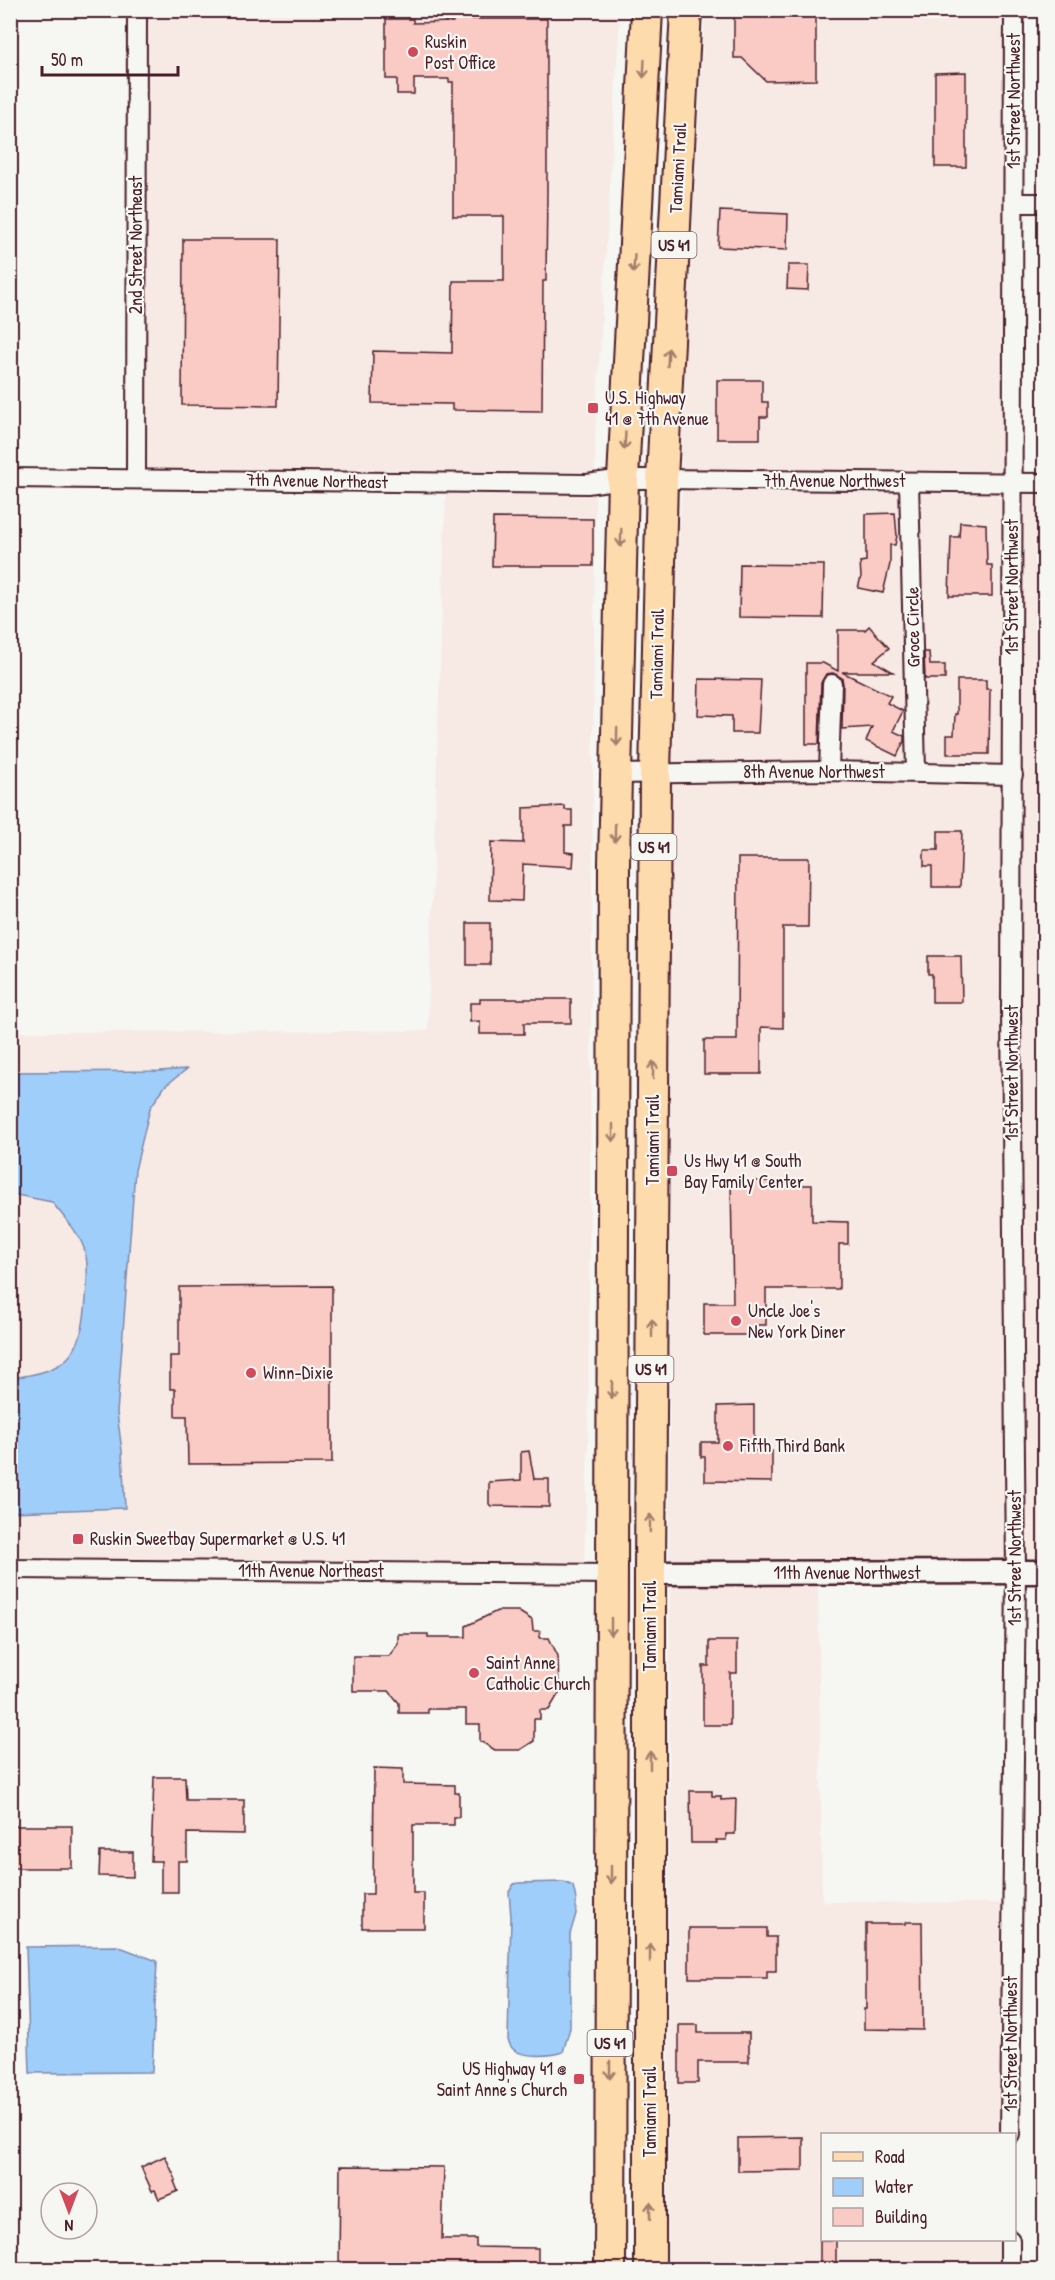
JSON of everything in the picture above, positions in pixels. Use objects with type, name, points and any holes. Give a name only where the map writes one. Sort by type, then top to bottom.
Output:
[{"type":"main road","name":"US 41","points":[[610,2255],[616,774],[622,479],[647,10]]},
{"type":"main road","points":[[666,10],[664,100],[678,171]]},
{"type":"main road","name":"Tamiami Trail","points":[[650,2256],[650,1573],[655,774],[662,479],[686,10]]},
{"type":"main road","points":[[612,1526],[627,1542],[633,1563],[639,1569],[650,1573]]},
{"type":"main road","points":[[612,1574],[620,1578],[632,1599],[634,1648],[650,1673]]},
{"type":"main road","points":[[610,2002],[650,2002]]},
{"type":"main road","points":[[610,2255],[650,2256]]},
{"type":"street","name":"2nd Street Northeast","points":[[135,479],[137,10]]},
{"type":"street","name":"1st Street Northwest","points":[[1010,2133],[1016,1572],[1011,1021],[1014,10]]},
{"type":"street","points":[[1014,203],[1044,203]]},
{"type":"street","name":"7th Avenue Northeast","points":[[10,478],[587,484],[622,479]]},
{"type":"street","name":"7th Avenue Northwest","points":[[622,479],[1044,483]]},
{"type":"street","name":"Groce Circle","points":[[909,482],[916,772]]},
{"type":"street","points":[[829,771],[831,684]]},
{"type":"street","name":"8th Avenue Northwest","points":[[616,774],[829,771],[1013,775]]},
{"type":"street","name":"11th Avenue Northeast","points":[[10,1569],[612,1574]]},
{"type":"street","name":"11th Avenue Northwest","points":[[650,1573],[1044,1572]]},
{"type":"street","points":[[1010,2241],[1010,2270]]},
{"type":"shaded area","points":[[147,11],[620,11],[595,433],[595,472],[145,469]]},
{"type":"shaded area","points":[[705,11],[1005,11],[1002,472],[682,469],[681,429]]},
{"type":"shaded area","points":[[682,490],[900,492],[906,761],[840,761],[840,673],[822,674],[821,761],[670,763],[670,683]]},
{"type":"shaded area","points":[[919,492],[1002,493],[1004,764],[925,762]]},
{"type":"shaded area","points":[[446,493],[595,493],[588,1449],[584,1563],[11,1558],[10,1512],[125,1508],[117,1413],[135,1170],[150,1108],[165,1086],[186,1069],[11,1072],[11,1032],[428,1031]]},
{"type":"shaded area","points":[[1021,494],[1044,494],[1044,950],[1037,953],[1036,959],[1040,1548],[1044,1562],[1026,1562],[1021,1009],[1023,764]]},
{"type":"shaded area","points":[[824,782],[1004,785],[1002,1010],[1007,1562],[670,1563],[670,784]]},
{"type":"shaded area","points":[[11,1194],[52,1202],[75,1231],[85,1252],[87,1285],[84,1323],[76,1349],[54,1369],[11,1378]]},
{"type":"shaded area","points":[[818,1583],[822,1902],[1002,1903],[1001,2133],[821,2133],[821,2241],[1000,2241],[1000,2269],[668,2270],[670,1584]]},
{"type":"water","points":[[187,1069],[165,1086],[150,1108],[135,1170],[117,1413],[125,1508],[11,1512],[11,1378],[46,1371],[59,1365],[76,1347],[84,1318],[87,1276],[83,1245],[76,1232],[52,1202],[11,1194],[11,1072]]},
{"type":"water","points":[[564,1882],[573,1886],[576,1899],[576,1914],[570,1934],[570,2028],[563,2052],[545,2055],[523,2054],[513,2049],[508,2040],[511,1917],[509,1892],[514,1884],[519,1883]]},
{"type":"water","points":[[117,1946],[157,1961],[152,2072],[30,2073],[26,1947]]},
{"type":"building","points":[[734,10],[816,10],[816,80],[766,81],[742,58],[734,58]]},
{"type":"building","points":[[386,19],[413,19],[413,23],[453,22],[453,19],[547,19],[546,281],[543,281],[542,411],[452,410],[452,404],[372,403],[373,351],[452,353],[453,281],[504,281],[504,216],[453,216],[453,82],[449,82],[449,79],[414,79],[414,94],[397,94],[397,79],[386,79]]},
{"type":"building","points":[[966,72],[966,167],[935,167],[935,73]]},
{"type":"building","points":[[720,211],[788,214],[787,250],[718,247]]},
{"type":"building","points":[[183,239],[280,239],[278,406],[182,405]]},
{"type":"building","points":[[788,265],[809,265],[808,290],[787,289]]},
{"type":"building","points":[[717,380],[762,380],[762,402],[768,402],[768,417],[760,417],[760,439],[717,439]]},
{"type":"building","points":[[895,513],[897,536],[895,545],[890,545],[890,564],[883,593],[858,588],[861,577],[860,562],[866,561],[866,514]]},
{"type":"building","points":[[493,518],[593,519],[593,566],[492,566]]},
{"type":"building","points":[[960,522],[986,524],[987,565],[992,565],[992,596],[949,596],[951,537],[959,537]]},
{"type":"building","points":[[740,564],[824,565],[823,618],[739,617]]},
{"type":"building","points":[[869,626],[889,648],[874,661],[893,672],[842,672],[891,696],[887,703],[903,711],[893,731],[904,736],[897,756],[866,741],[872,727],[842,729],[843,684],[842,678],[833,673],[826,674],[821,683],[819,744],[806,744],[806,663],[823,663],[838,671],[838,630],[865,630]]},
{"type":"building","points":[[924,652],[929,652],[930,665],[945,665],[945,679],[925,679]]},
{"type":"building","points":[[699,679],[761,680],[758,733],[732,733],[732,716],[698,715]]},
{"type":"building","points":[[957,680],[986,680],[986,689],[990,689],[989,754],[947,754],[947,735],[954,735],[955,714],[957,714]]},
{"type":"building","points":[[565,806],[565,810],[572,810],[572,826],[565,826],[565,852],[574,853],[573,867],[523,864],[522,901],[490,900],[491,842],[523,843],[523,808]]},
{"type":"building","points":[[938,831],[962,831],[960,887],[932,887],[932,866],[924,866],[924,850],[938,850]]},
{"type":"building","points":[[738,858],[809,858],[808,927],[783,927],[783,1028],[761,1027],[761,1074],[704,1074],[704,1040],[737,1040]]},
{"type":"building","points":[[467,923],[490,923],[490,965],[467,965]]},
{"type":"building","points":[[928,956],[961,956],[962,1002],[932,1002],[932,974],[928,974]]},
{"type":"building","points":[[480,999],[571,999],[571,1023],[524,1023],[524,1034],[480,1034],[480,1021],[470,1022],[470,1003],[480,1003]]},
{"type":"building","points":[[731,1181],[773,1181],[773,1185],[812,1185],[812,1221],[848,1222],[848,1244],[839,1244],[839,1289],[766,1289],[766,1325],[757,1325],[757,1335],[704,1335],[704,1303],[733,1303]]},
{"type":"building","name":"Winn-Dixie","points":[[332,1286],[332,1463],[188,1464],[187,1416],[175,1416],[175,1389],[170,1389],[170,1356],[179,1356],[179,1287]]},
{"type":"building","name":"Fifth Third Bank","points":[[754,1405],[754,1451],[772,1451],[772,1482],[705,1481],[705,1457],[701,1457],[701,1442],[718,1442],[718,1406]]},
{"type":"building","points":[[529,1451],[534,1479],[549,1479],[549,1507],[491,1506],[489,1504],[489,1482],[521,1480],[521,1452]]},
{"type":"building","name":"Saint Anne Catholic Church","points":[[497,1611],[518,1611],[532,1620],[533,1631],[540,1631],[540,1638],[549,1638],[558,1656],[559,1693],[549,1710],[540,1710],[540,1719],[534,1719],[534,1741],[520,1750],[495,1750],[480,1741],[480,1724],[466,1724],[466,1709],[428,1709],[428,1713],[399,1713],[399,1703],[389,1691],[353,1691],[353,1656],[389,1656],[398,1644],[398,1634],[466,1637],[466,1626]]},
{"type":"building","points":[[709,1641],[737,1641],[737,1673],[730,1673],[730,1725],[703,1725],[703,1666],[709,1666]]},
{"type":"building","points":[[374,1768],[403,1769],[403,1784],[455,1785],[455,1793],[459,1793],[459,1817],[454,1817],[454,1825],[413,1825],[413,1893],[424,1893],[424,1928],[362,1928],[362,1894],[373,1894]]},
{"type":"building","points":[[154,1777],[185,1777],[186,1800],[244,1800],[244,1834],[187,1833],[187,1861],[178,1861],[178,1892],[161,1892],[161,1861],[151,1861]]},
{"type":"building","points":[[690,1791],[712,1791],[712,1796],[721,1796],[721,1800],[736,1799],[735,1834],[726,1834],[726,1840],[716,1840],[717,1843],[691,1843]]},
{"type":"building","points":[[10,1826],[72,1826],[72,1868],[10,1868]]},
{"type":"building","points":[[100,1852],[133,1852],[133,1877],[99,1876]]},
{"type":"building","points":[[905,1922],[922,1922],[923,2030],[864,2029],[866,1924],[905,1924]]},
{"type":"building","points":[[689,1928],[767,1928],[767,1937],[776,1937],[776,1971],[767,1971],[767,1978],[689,1978]]},
{"type":"building","points":[[679,2025],[698,2025],[698,2033],[749,2033],[749,2062],[698,2062],[698,2083],[679,2083]]},
{"type":"building","points":[[803,2137],[803,2170],[738,2171],[738,2138]]},
{"type":"building","points":[[165,2156],[176,2180],[174,2181],[178,2191],[159,2199],[155,2190],[152,2191],[141,2167]]},
{"type":"building","points":[[340,2166],[444,2167],[442,2239],[476,2239],[476,2247],[538,2248],[538,2270],[339,2270]]},
{"type":"building","points":[[820,2240],[836,2241],[836,2270],[820,2270]]},
{"type":"place","name":"Ruskin Post Office","points":[[413,52]]},
{"type":"place","name":"U.S. Highway 41 @ 7th Avenue","points":[[593,408]]},
{"type":"place","name":"Us Hwy 41 @ South Bay Family Center","points":[[672,1171]]},
{"type":"place","name":"Uncle Joe's New York Diner","points":[[736,1321]]},
{"type":"place","name":"Winn-Dixie","points":[[251,1373]]},
{"type":"place","name":"Fifth Third Bank","points":[[728,1446]]},
{"type":"place","name":"Ruskin Sweetbay Supermarket @ U.S. 41","points":[[78,1539]]},
{"type":"place","name":"Saint Anne Catholic Church","points":[[474,1673]]},
{"type":"place","name":"US Highway 41 @ Saint Anne's Church","points":[[579,2079]]}]
